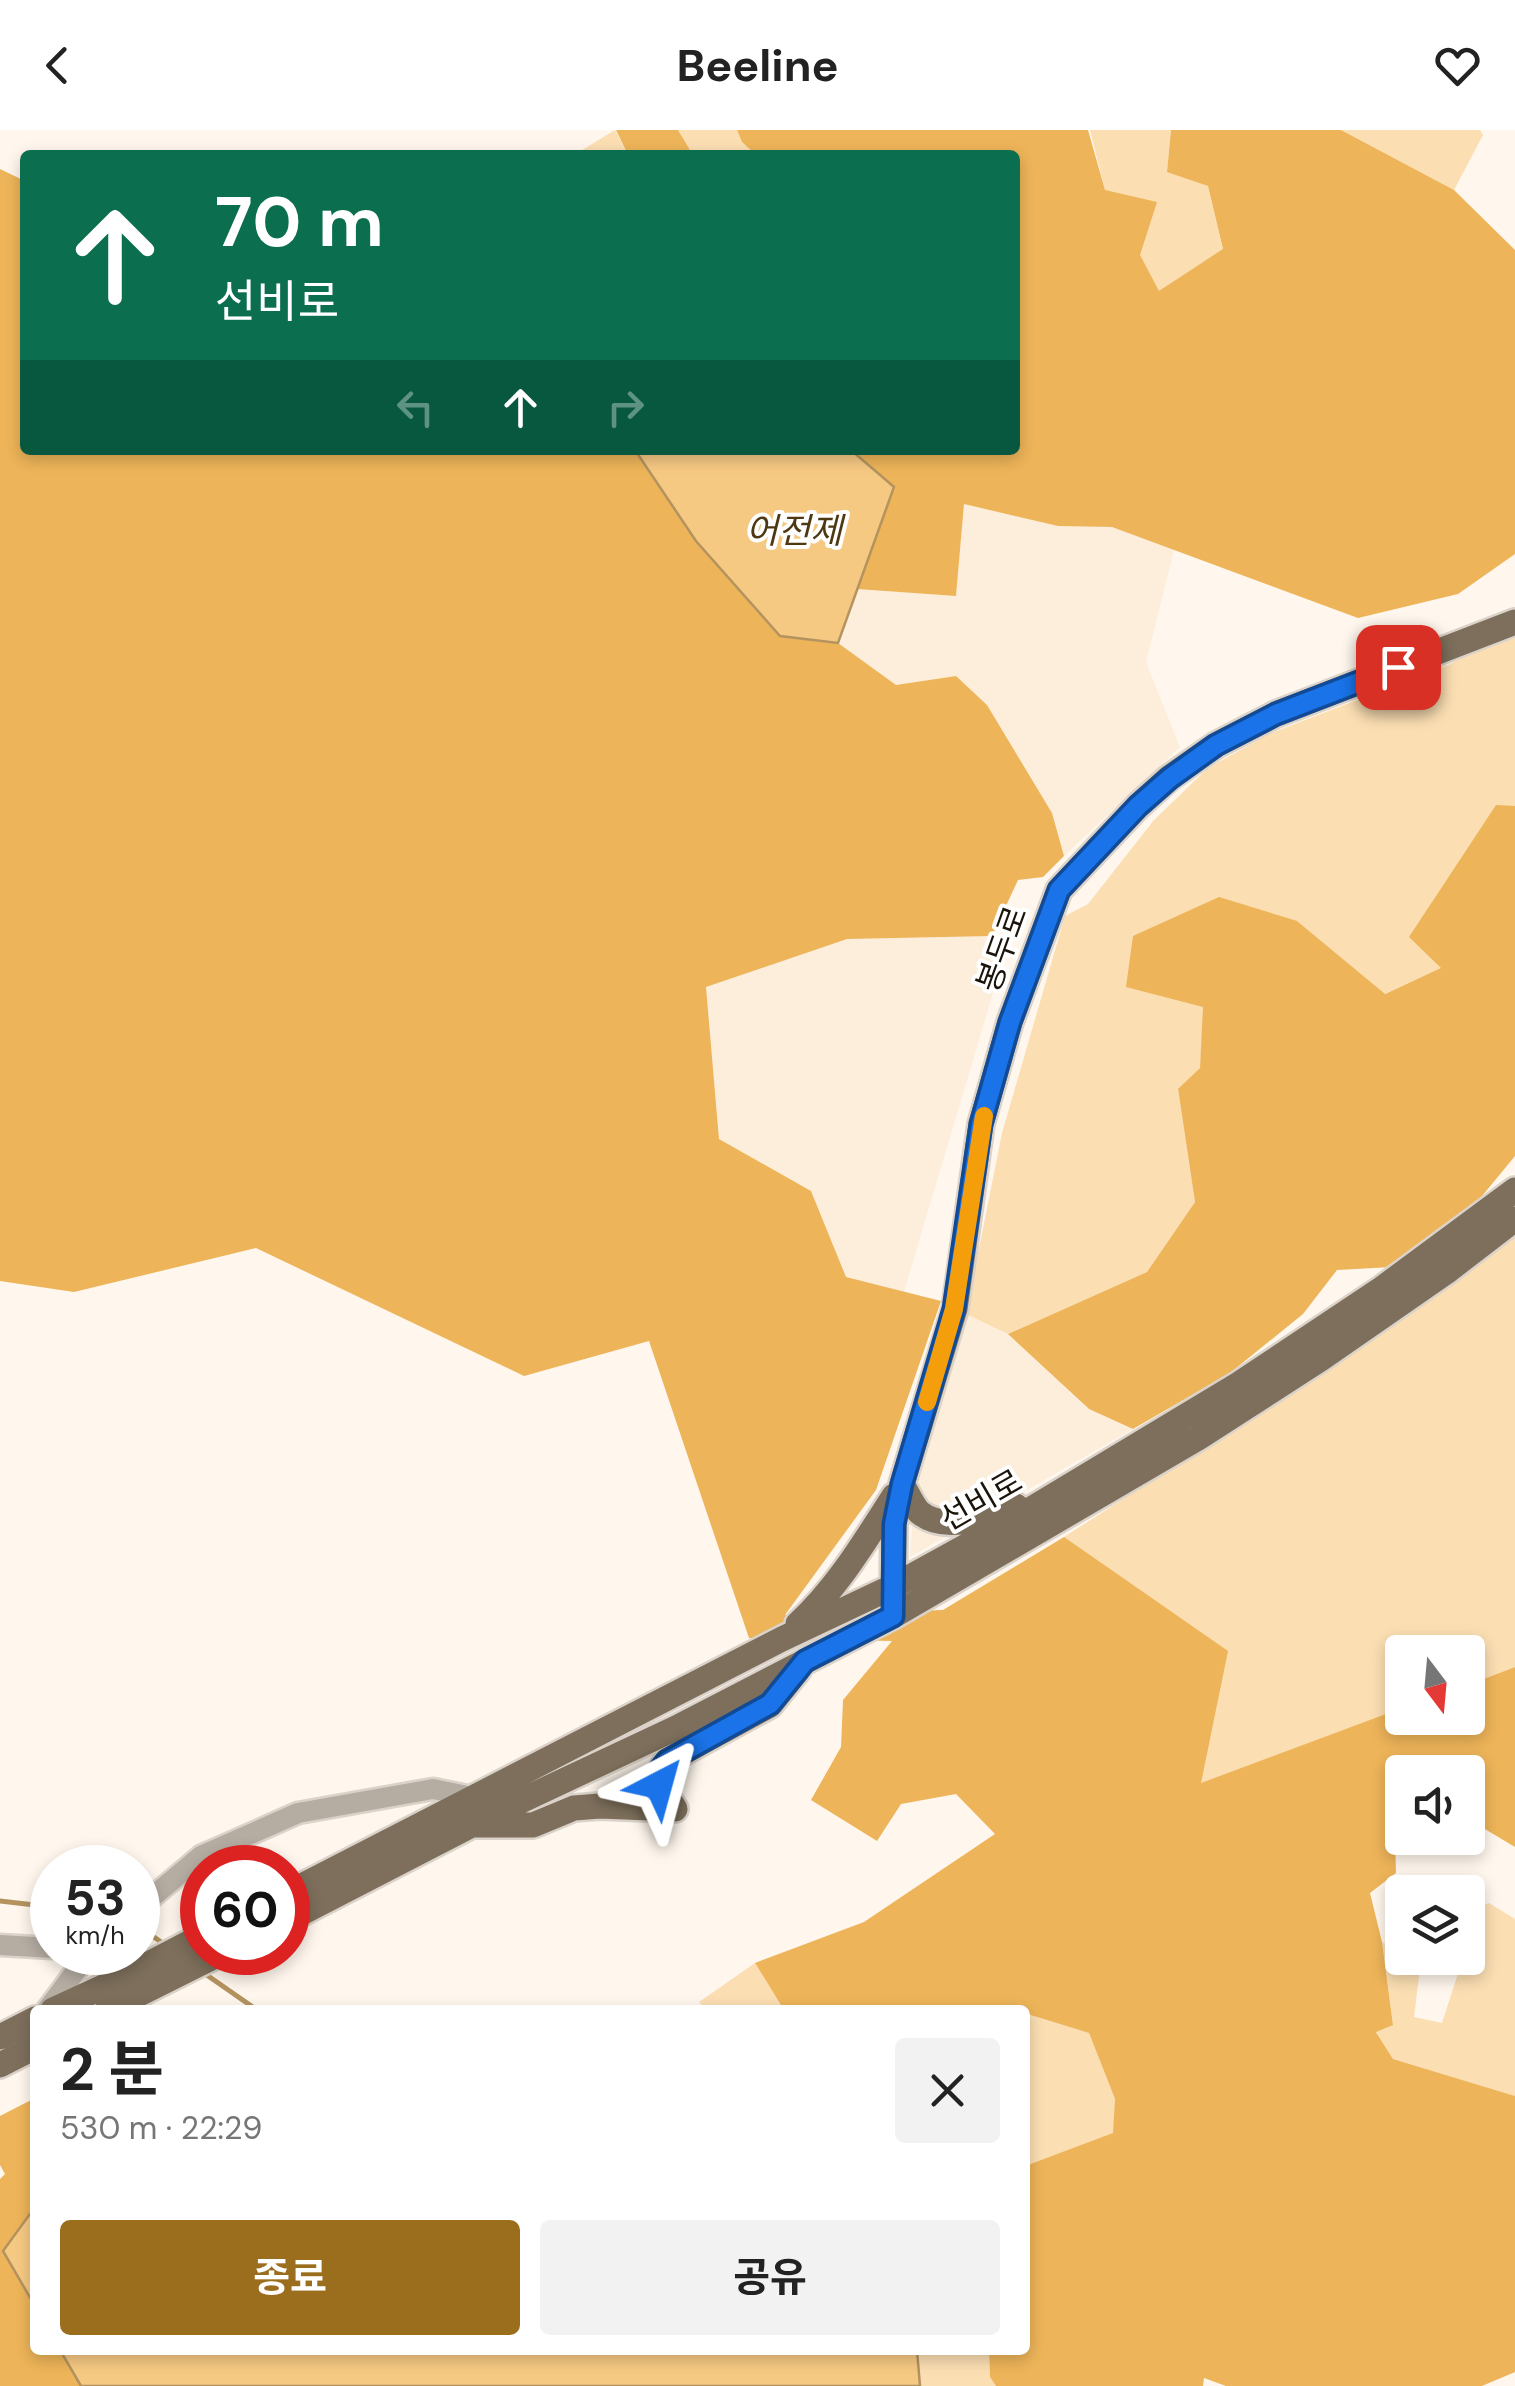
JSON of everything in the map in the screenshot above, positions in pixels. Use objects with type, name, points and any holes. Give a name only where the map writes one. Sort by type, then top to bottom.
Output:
[{"type":"main road","name":"봉두로","points":[[893,1616],[894,1524],[902,1484],[954,1309],[981,1124],[1010,1022],[1059,890],[1138,806],[1216,745],[1276,714],[1515,622]]},
{"type":"main road","name":"선비로","points":[[310,1881],[782,1639],[894,1586],[1065,1489],[1255,1374],[1380,1290],[1515,1190]]},
{"type":"main road","name":"선비로","points":[[310,1909],[893,1616],[1198,1438],[1446,1272],[1515,1219]]},
{"type":"main road","points":[[782,1639],[820,1603],[847,1569],[902,1484],[918,1511],[934,1520],[958,1523],[1065,1489]]},
{"type":"main road","points":[[472,1825],[532,1825],[574,1808],[675,1809],[659,1785],[659,1771],[667,1761],[770,1704],[805,1661]]},
{"type":"main road","points":[[111,2005],[126,1988],[180,1951]]},
{"type":"main road","points":[[67,2005],[180,1968]]},
{"type":"main road","points":[[0,2037],[30,2022]]},
{"type":"main road","points":[[0,2065],[30,2050]]},
{"type":"street","points":[[160,1890],[201,1856],[298,1813],[433,1788],[472,1798]]},
{"type":"street","points":[[0,1945],[30,1947]]},
{"type":"street","points":[[53,2005],[74,1975]]},
{"type":"shaded area","points":[[615,130],[625,150],[582,150]]},
{"type":"shaded area","points":[[616,130],[678,130],[690,150],[626,150]]},
{"type":"shaded area","points":[[678,130],[737,130],[751,150],[690,150]]},
{"type":"shaded area","points":[[737,130],[1088,130],[1105,190],[1157,202],[1140,255],[1159,291],[1223,249],[1208,186],[1167,172],[1171,130],[1341,130],[1454,190],[1515,250],[1515,554],[1458,594],[1358,618],[1112,527],[1058,526],[964,504],[956,596],[857,589],[894,487],[859,455],[1020,455],[1020,150],[751,150]]},
{"type":"shaded area","points":[[1090,130],[1171,130],[1167,171],[1208,186],[1223,250],[1159,292],[1105,190]]},
{"type":"shaded area","points":[[1341,130],[1480,130],[1483,135],[1454,190]]},
{"type":"shaded area","points":[[0,169],[20,179],[20,455],[638,455],[696,541],[779,636],[838,643],[896,685],[956,676],[987,705],[1052,813],[1064,856],[1043,877],[1018,880],[992,936],[847,939],[706,987],[719,1139],[811,1191],[846,1277],[941,1301],[876,1490],[785,1615],[943,1610],[1064,1537],[1228,1651],[1201,1783],[1385,1714],[1385,1735],[1485,1735],[1485,1678],[1515,1667],[1515,1847],[1485,1829],[1485,1755],[1385,1755],[1385,1855],[1396,1855],[1396,1873],[1385,1875],[1385,1881],[1370,1893],[1382,1942],[1393,2025],[1376,2032],[1393,2059],[1515,2096],[1515,2372],[1482,2386],[1226,2386],[1204,2378],[1203,2386],[996,2386],[990,2377],[989,2355],[1030,2355],[1030,2164],[1113,2133],[1115,2099],[1089,2033],[1030,2015],[1030,2005],[781,2005],[755,1963],[864,1922],[995,1834],[956,1794],[901,1804],[877,1841],[811,1800],[841,1747],[843,1700],[892,1641],[749,1638],[649,1341],[524,1376],[256,1248],[74,1292],[0,1281]]},
{"type":"shaded area","points":[[964,504],[1058,526],[1112,527],[1174,550],[1146,662],[1180,747],[1064,856],[1052,813],[987,705],[956,676],[896,685],[838,643],[857,589],[956,596]]},
{"type":"shaded area","points":[[1515,629],[1515,806],[1496,806],[1442,968],[1384,994],[1297,921],[1204,1007],[1200,1068],[1178,1090],[1195,1202],[1147,1272],[1008,1334],[966,1314],[1002,1133],[1065,916],[1088,904],[1154,820],[1208,768],[1269,734],[1448,665]]},
{"type":"shaded area","points":[[1496,805],[1515,806],[1515,1156],[1473,1207],[1392,1267],[1337,1270],[1303,1314],[1230,1373],[1133,1429],[1089,1409],[1008,1334],[1147,1272],[1195,1202],[1178,1089],[1200,1068],[1203,1007],[1126,987],[1133,936],[1219,897],[1297,921],[1385,994],[1441,968],[1409,937]]},
{"type":"shaded area","points":[[847,939],[1009,939],[904,1292],[846,1277],[811,1191],[719,1139],[706,986]]},
{"type":"shaded area","points":[[1515,1238],[1515,1667],[1485,1678],[1485,1635],[1385,1635],[1385,1714],[1200,1784],[1064,1537],[1290,1392]]},
{"type":"shaded area","points":[[966,1314],[1008,1334],[1088,1409],[1133,1429],[910,1557],[917,1465]]},
{"type":"shaded area","points":[[1485,1904],[1515,1919],[1515,2096],[1393,2059],[1376,2031],[1393,2024],[1386,1975],[1419,1975],[1414,2017],[1442,2023],[1458,1975],[1485,1975]]},
{"type":"shaded area","points":[[755,1963],[781,2005],[702,2005],[699,2002]]},
{"type":"shaded area","points":[[1030,2015],[1089,2033],[1115,2099],[1114,2133],[1030,2164]]},
{"type":"shaded area","points":[[30,2101],[30,2214],[3,2252],[30,2298],[30,2355],[63,2355],[81,2386],[0,2386],[0,2179],[5,2174],[0,2165],[0,2116]]},
{"type":"shaded area","points":[[917,2355],[989,2355],[990,2377],[996,2386],[920,2386]]},
{"type":"water","name":"어전제","points":[[638,455],[857,455],[894,487],[838,643],[780,636],[696,541]]},
{"type":"water","points":[[30,2214],[30,2297],[3,2251]]},
{"type":"water","points":[[63,2355],[917,2355],[920,2386],[81,2386]]},
{"type":"waterway","points":[[0,1901],[30,1904]]},
{"type":"waterway","points":[[160,1941],[164,1944]]},
{"type":"waterway","points":[[207,1975],[250,2005]]},
{"type":"slow traffic","points":[[927,1402],[954,1309],[984,1116]]},
{"type":"route","points":[[659,1785],[659,1771],[667,1761],[770,1704],[805,1661],[893,1616],[894,1524],[902,1484],[954,1309],[981,1124],[1010,1022],[1059,890],[1138,806],[1216,745],[1276,714],[1398,667]]}]
